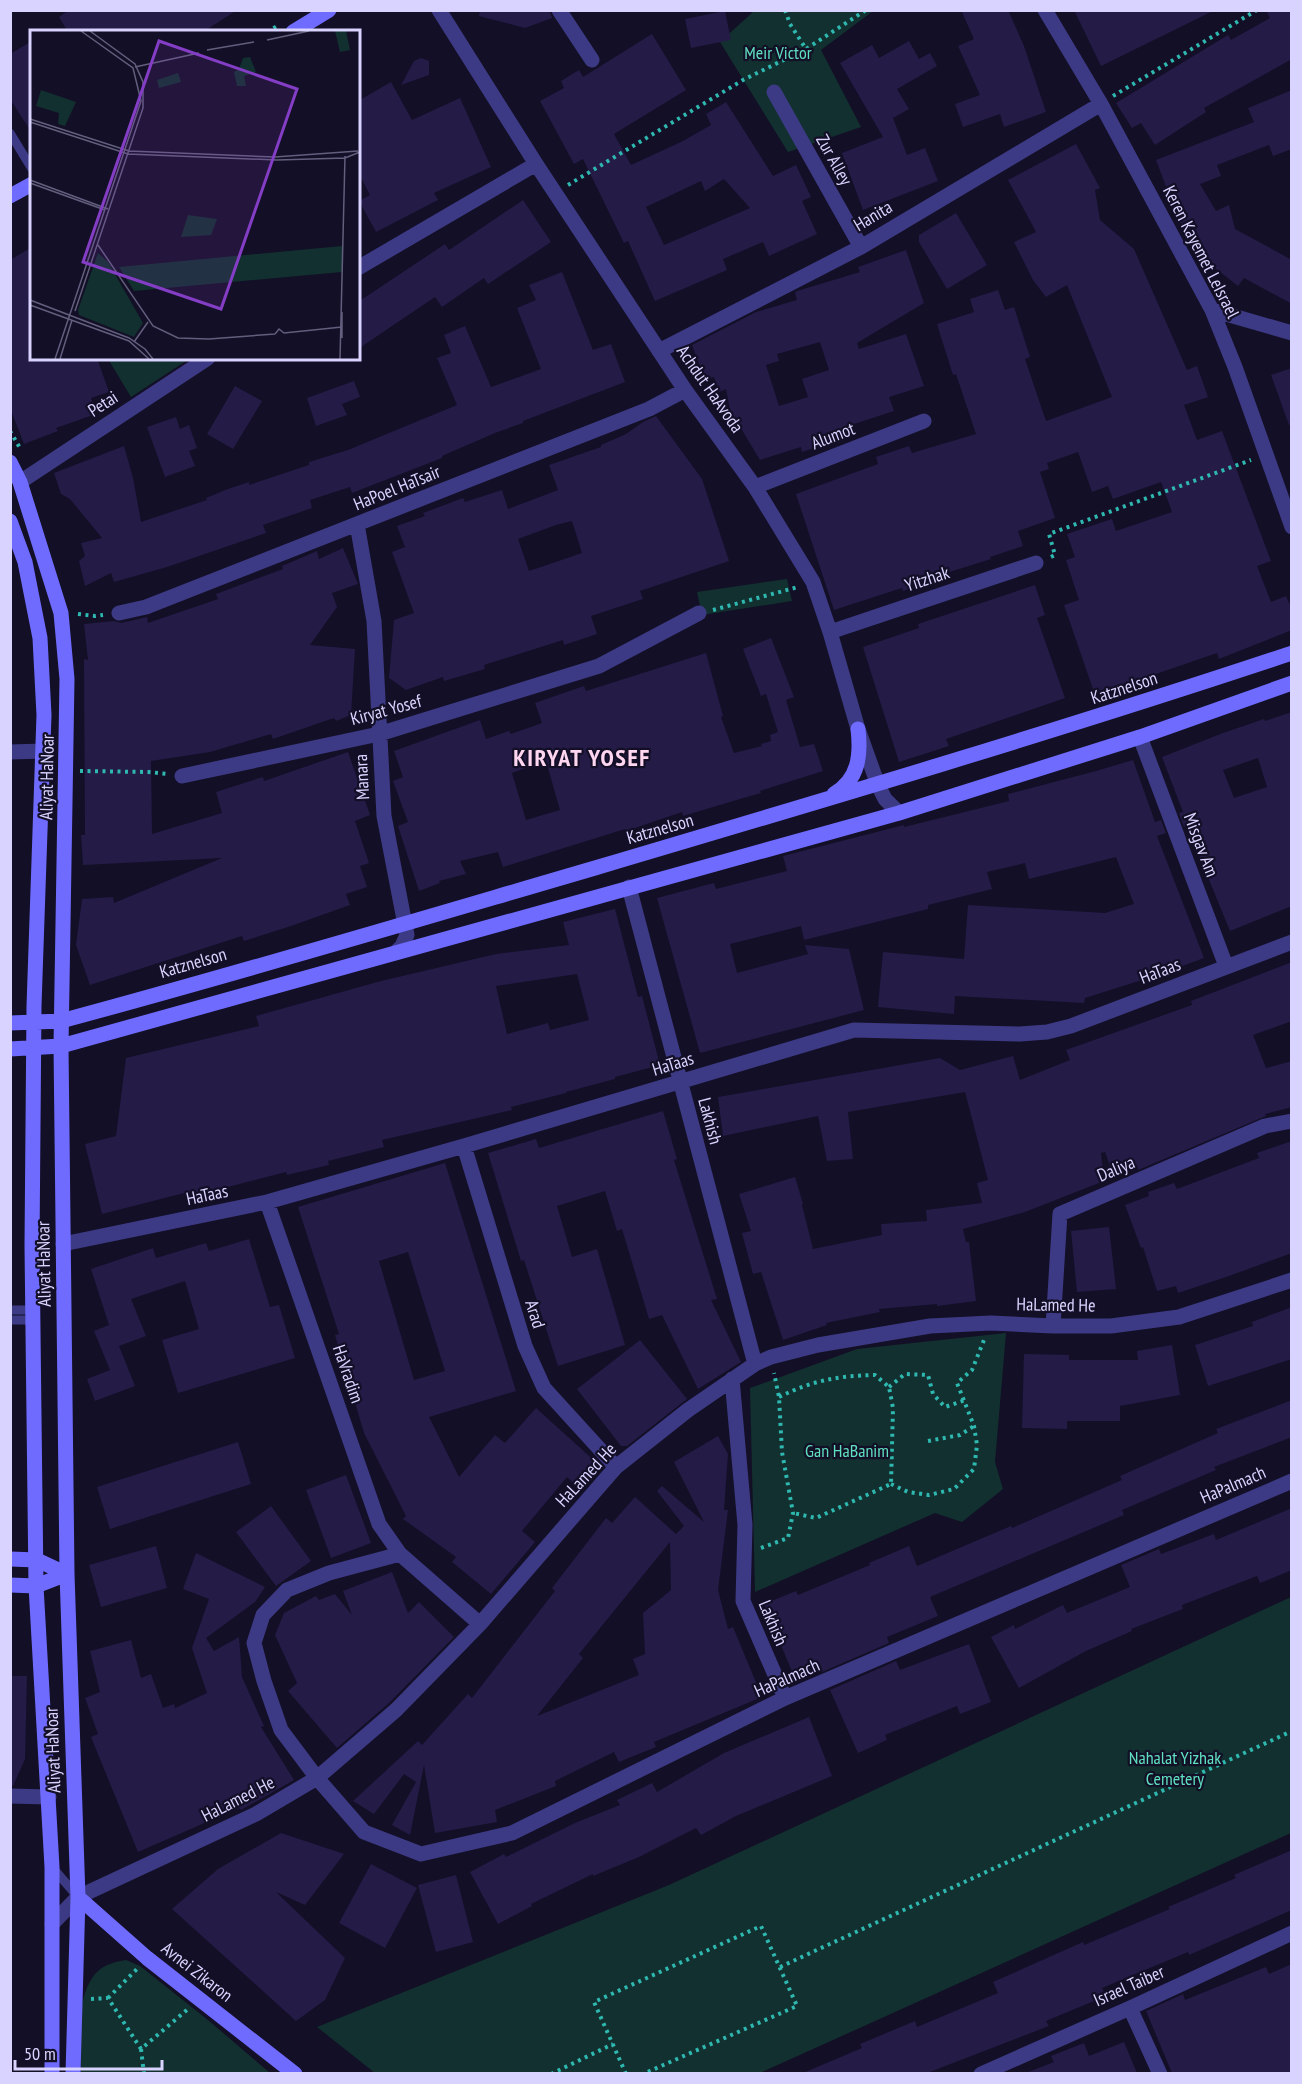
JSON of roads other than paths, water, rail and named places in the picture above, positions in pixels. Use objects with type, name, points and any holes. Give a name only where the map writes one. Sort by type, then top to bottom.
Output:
[{"type":"street","points":[[296,30],[329,10]]},
{"type":"street","name":"Achdut HaAvoda","points":[[439,10],[536,164],[659,351],[755,487],[813,582],[858,729],[878,785],[885,799],[899,813]]},
{"type":"street","points":[[559,10],[592,60]]},
{"type":"street","name":"Keren Kayemet LeIsrael","points":[[1045,10],[1101,104],[1212,310],[1235,367],[1292,527]]},
{"type":"street","name":"Zur Alley","points":[[774,92],[861,247]]},
{"type":"street","name":"Hanita","points":[[659,351],[861,247],[1101,104]]},
{"type":"street","points":[[360,267],[536,164]]},
{"type":"street","points":[[10,196],[30,185]]},
{"type":"street","points":[[1212,310],[1292,333]]},
{"type":"street","name":"Petai","points":[[20,482],[205,360]]},
{"type":"street","name":"HaPoel HaTsair","points":[[119,613],[146,607],[649,409],[685,390]]},
{"type":"street","name":"Alumot","points":[[755,487],[924,421]]},
{"type":"street","name":"Aliyat HaNoar","points":[[10,462],[20,482],[61,613],[67,679],[61,1046],[67,1574],[78,1897],[73,2073]]},
{"type":"street","name":"Aliyat HaNoar","points":[[10,521],[25,562],[40,638],[44,715],[33,1023],[33,1315],[36,1586],[52,1866],[52,2073]]},
{"type":"street","name":"Manara","points":[[357,524],[374,621],[384,816],[405,924],[405,940],[396,952]]},
{"type":"street","name":"Yitzhak","points":[[830,632],[1036,563]]},
{"type":"street","name":"Kiryat Yosef","points":[[182,776],[379,734],[599,666],[699,613]]},
{"type":"street","name":"Katznelson","points":[[10,1023],[61,1021],[405,924],[878,785],[1123,709],[1292,653]]},
{"type":"street","points":[[10,1049],[61,1046],[899,813],[1140,737],[1292,683]]},
{"type":"street","points":[[823,801],[849,783],[855,772],[860,752],[858,729]]},
{"type":"street","name":"Misgav Am","points":[[1140,737],[1226,966]]},
{"type":"street","points":[[10,752],[44,751]]},
{"type":"street","name":"Lakhish","points":[[628,887],[754,1364]]},
{"type":"street","name":"HaTaas","points":[[63,1244],[267,1202],[854,1030],[1020,1034],[1047,1032],[1071,1026],[1292,942]]},
{"type":"street","name":"Daliya","points":[[1053,1326],[1060,1214],[1265,1126],[1292,1121]]},
{"type":"street","name":"Arad","points":[[464,1146],[525,1346],[544,1388],[616,1467]]},
{"type":"street","name":"HaVradim","points":[[267,1202],[379,1524],[400,1554],[480,1624]]},
{"type":"street","name":"HaLamed He","points":[[52,1924],[78,1897],[256,1814],[317,1778],[396,1710],[480,1624],[616,1467],[688,1410],[754,1364],[771,1357],[818,1345],[930,1326],[992,1323],[1111,1326],[1179,1317],[1292,1280]]},
{"type":"street","name":"Lakhish","points":[[732,1379],[745,1526],[742,1601],[785,1698]]},
{"type":"street","name":"HaPalmach","points":[[317,1778],[364,1832],[421,1854],[512,1833],[785,1698],[1292,1481]]},
{"type":"street","points":[[317,1778],[281,1730],[264,1682],[254,1643],[263,1615],[287,1590],[329,1573],[400,1554]]},
{"type":"street","points":[[10,1559],[37,1560],[67,1574]]},
{"type":"street","points":[[10,1585],[36,1586],[67,1574]]},
{"type":"street","points":[[10,1796],[49,1797]]},
{"type":"street","name":"Avnei Zikaron","points":[[78,1897],[147,1958],[295,2073]]},
{"type":"street","name":"Israel Taiber","points":[[981,2073],[1130,2008],[1292,1933]]},
{"type":"street","points":[[1130,2008],[1160,2073]]},
{"type":"lane","points":[[10,133],[30,165]]},
{"type":"lane","points":[[10,1310],[33,1315]]},
{"type":"lane","points":[[10,1320],[33,1315]]},
{"type":"lane","points":[[52,1866],[78,1897]]},
{"type":"district","name":"KIRYAT YOSEF","points":[[582,758]]},
{"type":"park label","name":"Meir Victor","points":[[778,53]]},
{"type":"park label","name":"Gan HaBanim","points":[[847,1451]]},
{"type":"park label","name":"Nahalat Yizhak Cemetery","points":[[1175,1768]]}]
